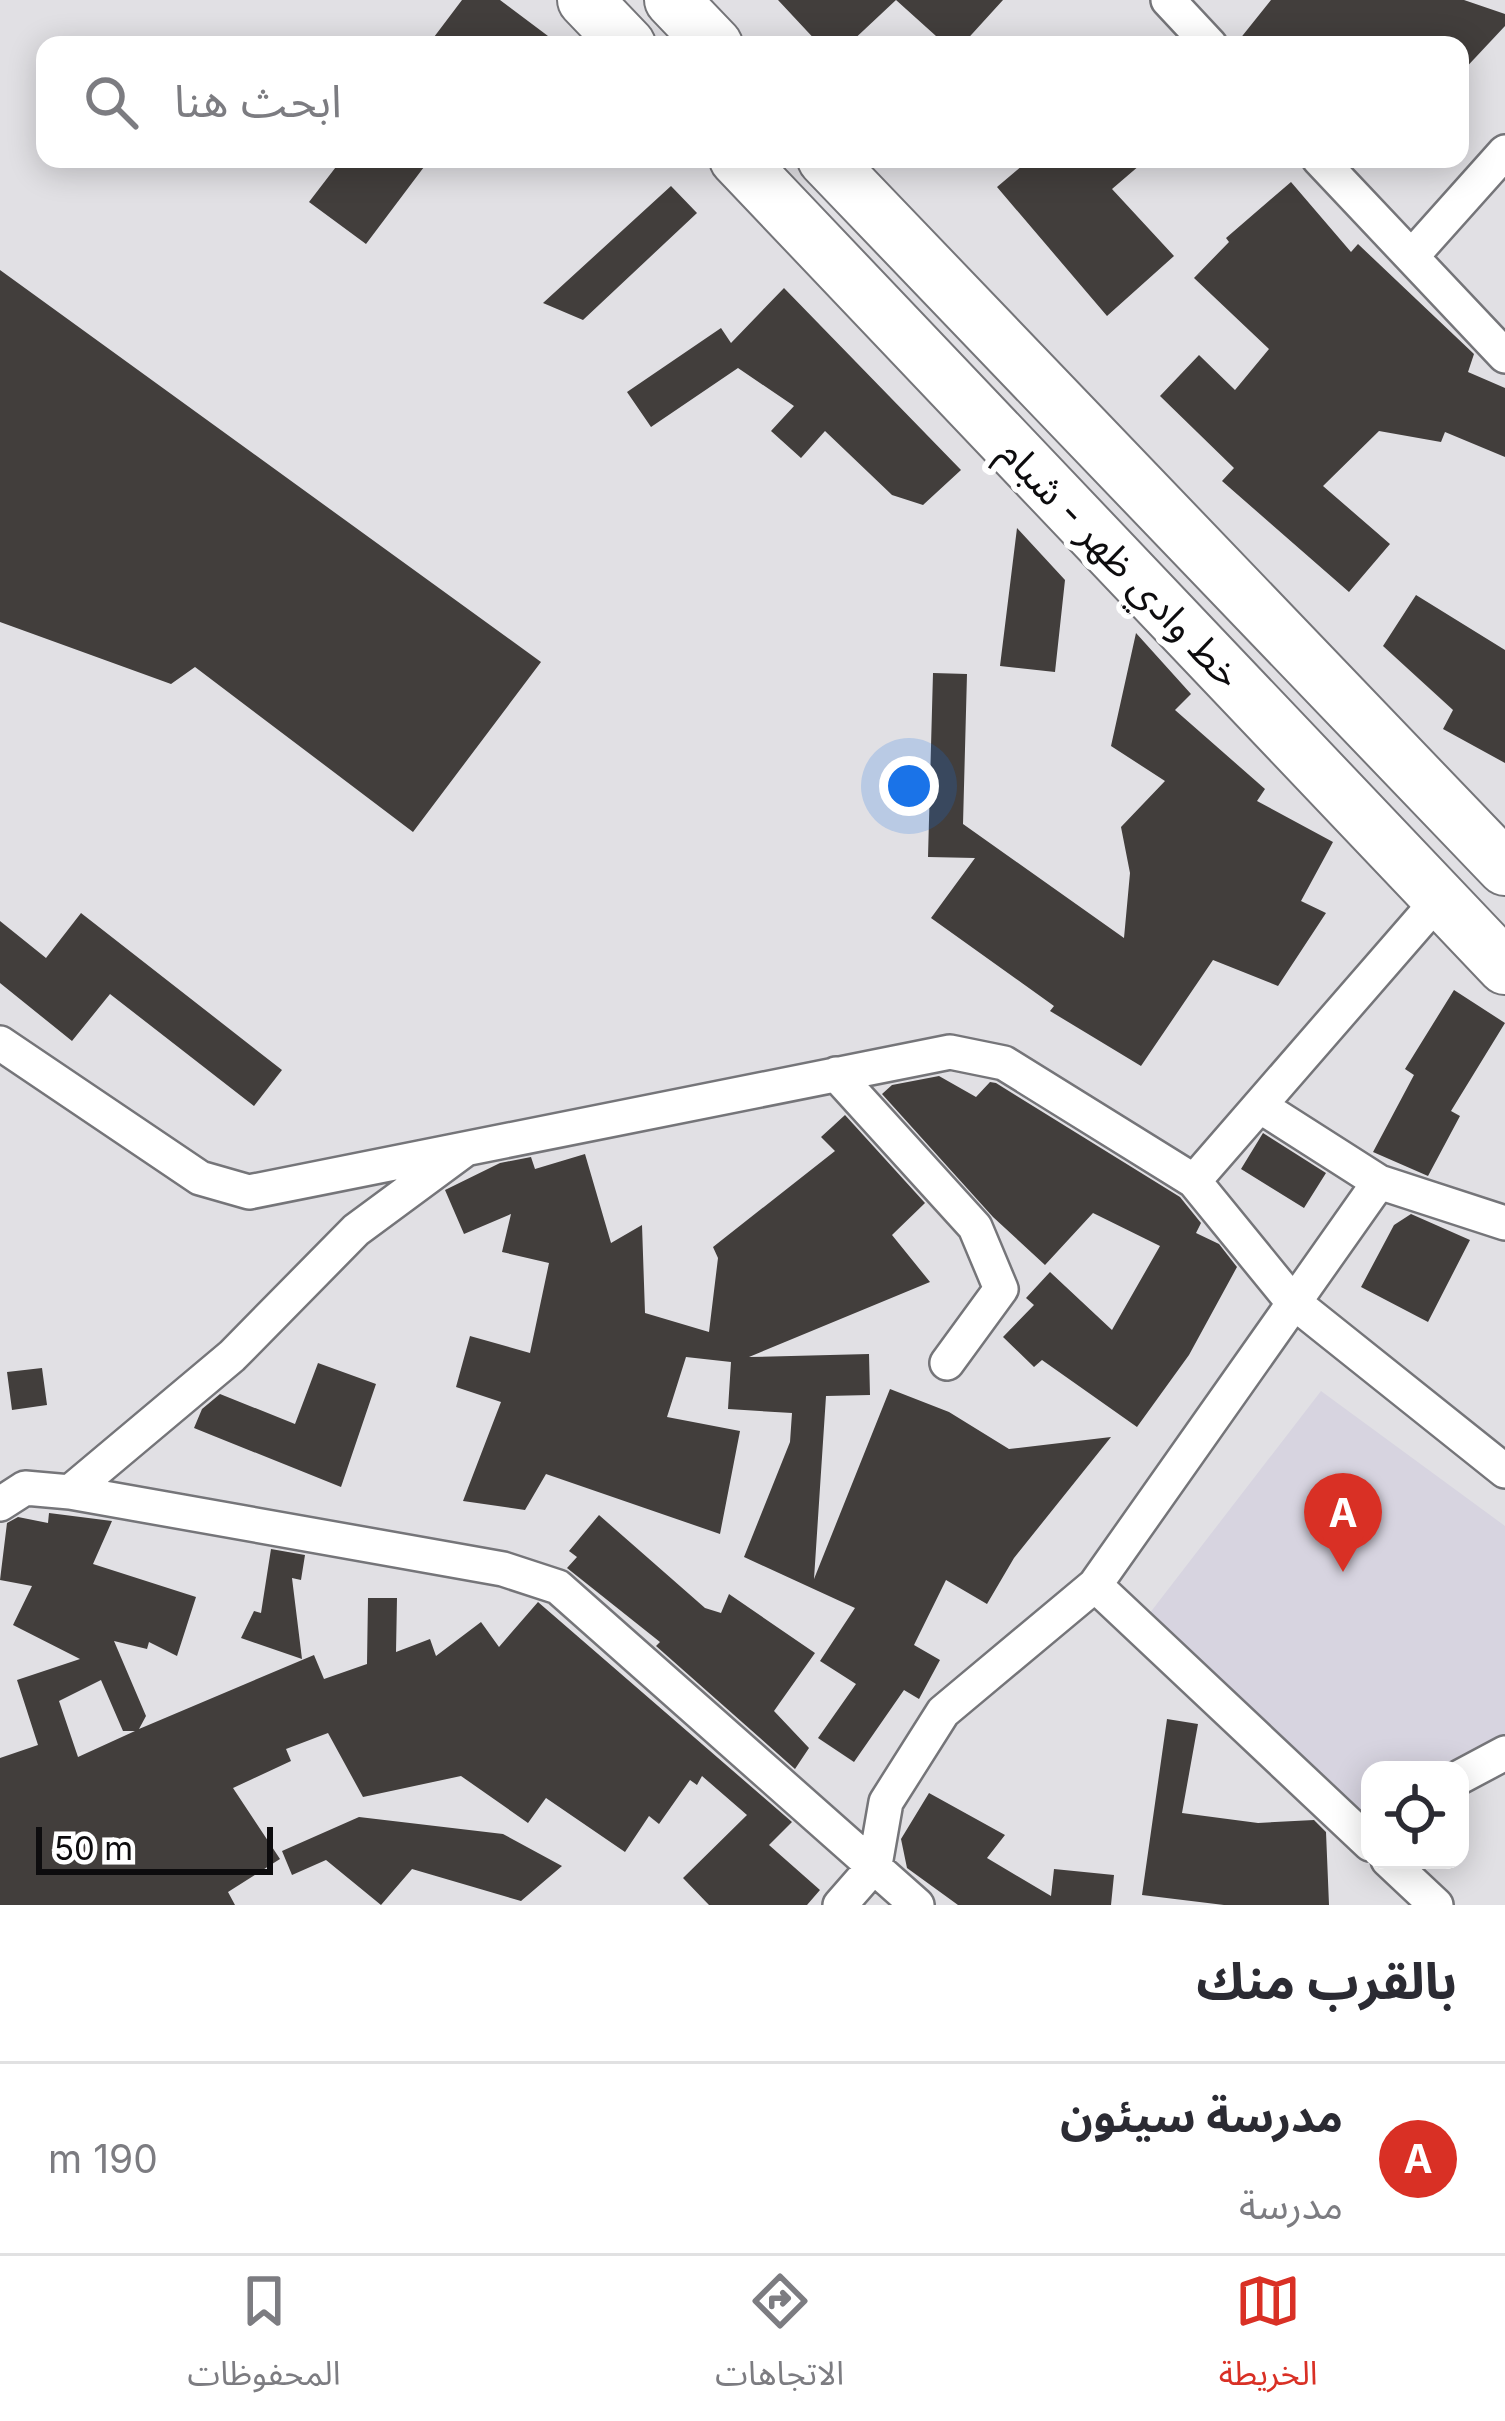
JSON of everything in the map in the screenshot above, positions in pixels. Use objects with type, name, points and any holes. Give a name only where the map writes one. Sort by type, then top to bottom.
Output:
[{"type":"main road","points":[[586,0],[620,36]]},
{"type":"main road","points":[[672,0],[706,36]]},
{"type":"main road","name":"خط وادي ظهر - شبام","points":[[746,168],[1505,967]]},
{"type":"main road","name":"خط وادي ظهر - شبام","points":[[834,168],[1505,868]]},
{"type":"street","points":[[1168,0],[1202,36]]},
{"type":"street","points":[[1412,256],[1505,152]]},
{"type":"street","points":[[1328,168],[1505,356]]},
{"type":"street","points":[[1194,1181],[1440,898]]},
{"type":"street","points":[[0,1043],[200,1178],[232,1191],[269,1189],[474,1144],[950,1052],[983,1055],[1194,1181],[1291,1300],[1505,1471]]},
{"type":"street","points":[[836,1075],[975,1227],[1000,1289],[947,1363]]},
{"type":"street","points":[[1260,1106],[1379,1182],[1505,1223]]},
{"type":"street","points":[[70,1492],[232,1356],[356,1229],[474,1144]]},
{"type":"street","points":[[840,1905],[875,1865],[886,1802],[943,1712],[1095,1585],[1291,1300],[1379,1182]]},
{"type":"street","points":[[0,1504],[25,1488],[70,1492],[503,1570],[558,1587],[917,1905]]},
{"type":"street","points":[[1095,1585],[1361,1825]]},
{"type":"street","points":[[1469,1772],[1505,1753]]},
{"type":"street","points":[[1398,1869],[1436,1905]]},
{"type":"shaded area","points":[[1321,1391],[1505,1526],[1505,1745],[1469,1762],[1361,1761],[1361,1810],[1146,1618]]},
{"type":"building","points":[[462,0],[500,0],[548,36],[435,36]]},
{"type":"building","points":[[778,0],[896,0],[858,36],[812,36]]},
{"type":"building","points":[[896,0],[1003,0],[970,36],[936,36]]},
{"type":"building","points":[[1271,0],[1464,0],[1505,14],[1505,26],[1469,64],[1469,36],[1242,36]]},
{"type":"building","points":[[335,168],[423,168],[366,244],[309,202]]},
{"type":"building","points":[[1019,168],[1136,168],[1112,189],[1174,256],[1107,316],[997,187]]},
{"type":"building","points":[[1291,182],[1351,252],[1358,244],[1474,354],[1468,372],[1505,388],[1505,457],[1445,432],[1441,442],[1379,431],[1323,486],[1390,544],[1349,592],[1222,481],[1234,468],[1160,396],[1199,355],[1235,390],[1269,349],[1194,278],[1229,242],[1226,238]]},
{"type":"building","points":[[671,186],[697,213],[583,320],[543,303]]},
{"type":"building","points":[[0,270],[541,662],[413,832],[195,667],[171,684],[0,622]]},
{"type":"building","points":[[784,288],[961,470],[923,505],[892,495],[825,431],[801,458],[771,431],[794,406],[738,368],[651,427],[627,392],[721,328],[731,343]]},
{"type":"building","points":[[1017,528],[1065,580],[1055,672],[1000,666]]},
{"type":"building","points":[[1416,595],[1505,650],[1505,763],[1443,729],[1453,710],[1383,646]]},
{"type":"building","points":[[1136,633],[1191,694],[1175,710],[1265,789],[1257,801],[1333,842],[1301,901],[1326,913],[1278,986],[1213,960],[1141,1066],[1050,1011],[1054,1006],[931,918],[975,858],[928,857],[933,673],[967,674],[963,824],[1124,938],[1130,873],[1121,827],[1165,781],[1111,746]]},
{"type":"building","points":[[81,913],[282,1070],[254,1106],[110,994],[72,1041],[0,983],[0,921],[46,958]]},
{"type":"building","points":[[1454,990],[1505,1023],[1451,1111],[1460,1116],[1428,1176],[1373,1152],[1414,1075],[1405,1069]]},
{"type":"building","points":[[939,1076],[976,1097],[990,1082],[996,1083],[1180,1197],[1201,1223],[1196,1233],[1219,1244],[1237,1267],[1189,1355],[1137,1427],[1042,1360],[1034,1367],[1003,1337],[1034,1305],[1026,1298],[1050,1272],[1112,1330],[1160,1246],[1093,1213],[1045,1265],[993,1217],[882,1094],[892,1085]]},
{"type":"building","points":[[845,1115],[925,1203],[892,1235],[930,1282],[749,1357],[869,1354],[870,1395],[826,1396],[814,1579],[890,1389],[949,1412],[1009,1449],[1111,1437],[1014,1558],[987,1604],[946,1580],[914,1645],[940,1660],[919,1699],[904,1690],[854,1762],[818,1738],[856,1684],[820,1661],[855,1608],[744,1557],[790,1442],[792,1413],[728,1409],[731,1362],[686,1357],[667,1417],[740,1431],[720,1534],[546,1474],[525,1510],[463,1501],[501,1402],[456,1387],[470,1336],[530,1353],[549,1263],[502,1252],[511,1214],[464,1234],[445,1190],[500,1163],[531,1157],[535,1169],[585,1154],[611,1243],[642,1225],[645,1313],[709,1332],[718,1258],[713,1247],[835,1151],[821,1137]]},
{"type":"building","points":[[1263,1133],[1326,1173],[1304,1208],[1241,1169]]},
{"type":"building","points":[[1411,1214],[1470,1240],[1428,1322],[1361,1287],[1394,1225]]},
{"type":"building","points":[[318,1363],[376,1384],[341,1487],[194,1428],[202,1409],[220,1394],[295,1424]]},
{"type":"building","points":[[42,1368],[47,1405],[12,1410],[7,1372]]},
{"type":"building","points":[[49,1513],[112,1521],[93,1564],[196,1597],[177,1656],[149,1642],[147,1649],[114,1641],[146,1716],[139,1729],[314,1655],[324,1679],[367,1664],[368,1598],[397,1598],[396,1652],[430,1639],[436,1656],[481,1622],[499,1647],[538,1602],[792,1822],[769,1845],[820,1890],[807,1905],[709,1905],[683,1878],[747,1815],[702,1776],[697,1785],[690,1780],[659,1824],[649,1816],[625,1852],[546,1798],[528,1823],[461,1776],[363,1797],[328,1733],[286,1749],[291,1761],[233,1788],[280,1859],[228,1892],[235,1905],[0,1905],[0,1758],[38,1745],[17,1680],[80,1659],[13,1625],[32,1586],[0,1580],[7,1523],[18,1517],[48,1523]],"holes":[[[101,1680],[123,1731],[135,1731],[78,1757],[59,1701]]]},
{"type":"building","points":[[599,1515],[705,1608],[721,1613],[729,1594],[815,1653],[774,1711],[809,1748],[795,1769],[656,1646],[660,1642],[567,1568],[577,1557],[569,1551]]},
{"type":"building","points":[[271,1549],[305,1555],[301,1580],[292,1578],[302,1659],[241,1638],[254,1611],[261,1613]]},
{"type":"building","points":[[1167,1719],[1198,1724],[1182,1813],[1258,1823],[1314,1820],[1326,1832],[1329,1905],[1224,1905],[1142,1895]]},
{"type":"building","points":[[929,1793],[1005,1835],[987,1858],[1051,1896],[1054,1869],[1114,1875],[1111,1905],[958,1905],[907,1868],[901,1839]]},
{"type":"building","points":[[359,1817],[503,1834],[562,1866],[521,1901],[412,1869],[381,1905],[326,1860],[292,1875],[282,1851]]},
{"type":"place","name":"مدرسة سيئون","points":[[1343,1572]]}]
